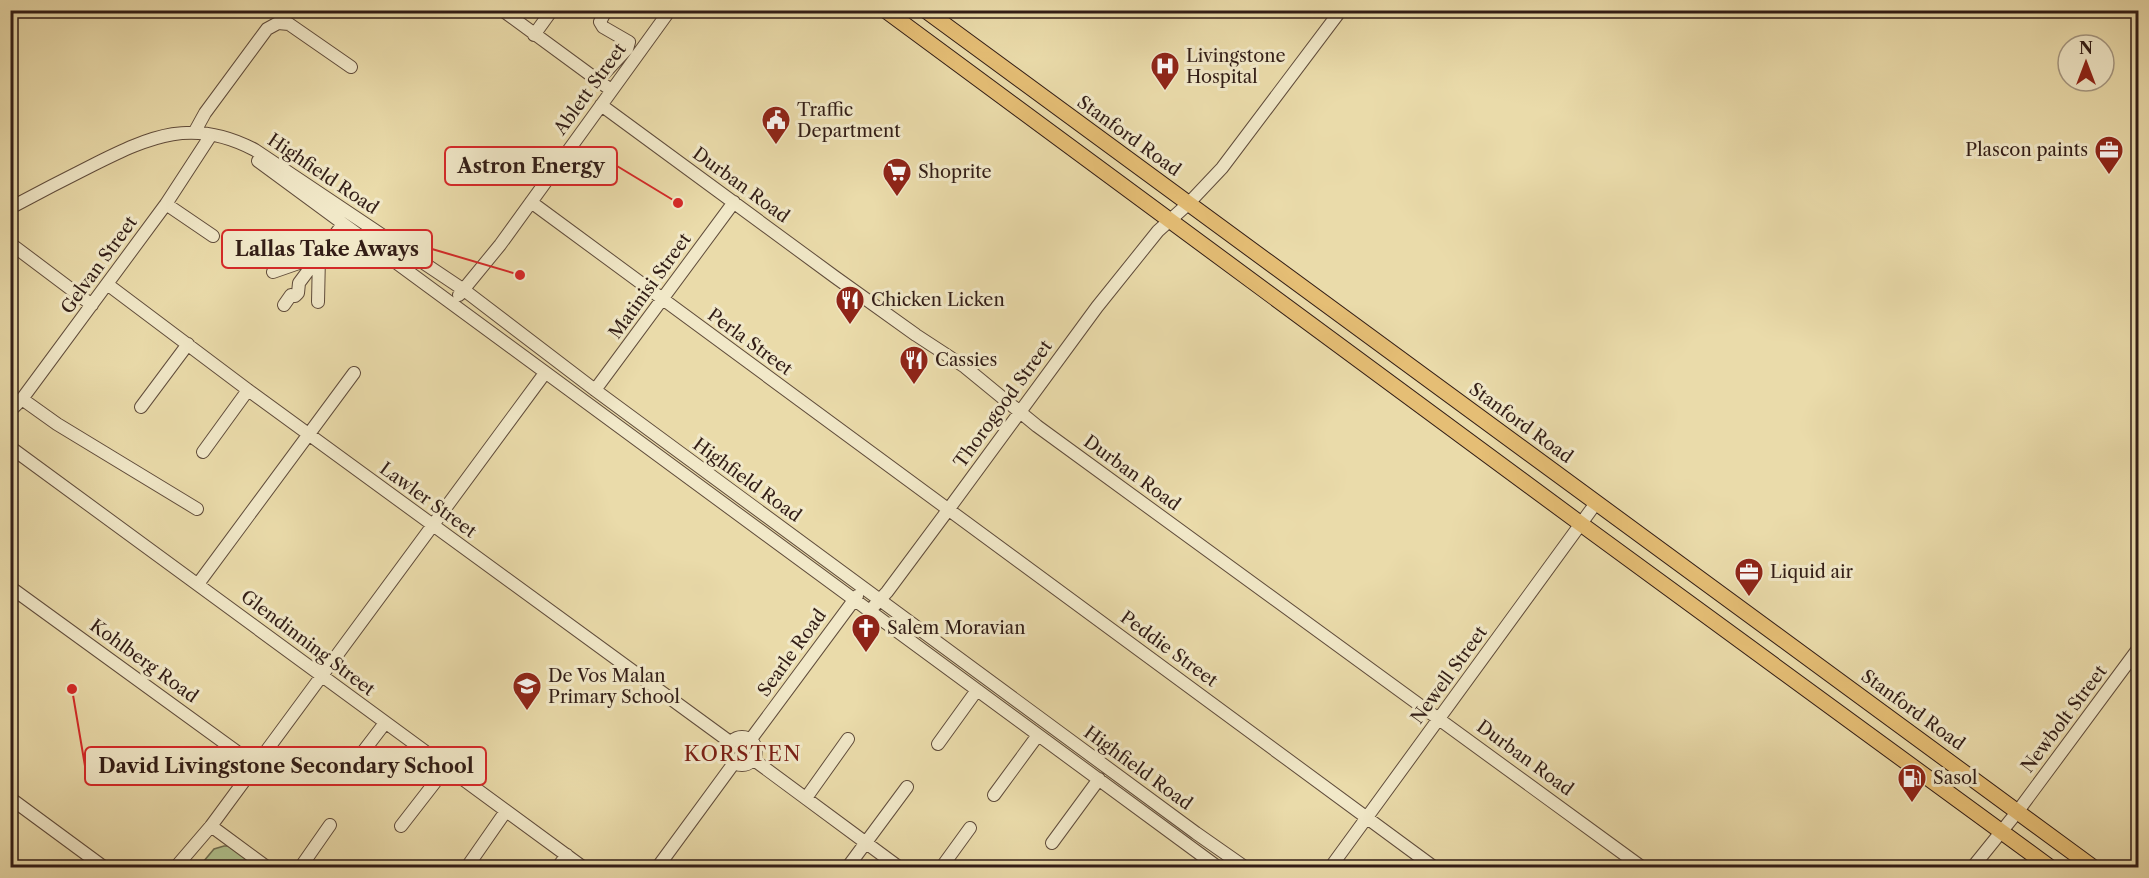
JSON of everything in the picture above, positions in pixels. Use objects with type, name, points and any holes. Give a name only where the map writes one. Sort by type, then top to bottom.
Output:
[{"type":"main road","points":[[885,10],[1581,524],[2051,867]]},
{"type":"main road","name":"Stanford Road","points":[[925,10],[2094,867]]},
{"type":"street","points":[[502,10],[611,90]]},
{"type":"street","points":[[534,35],[552,10]]},
{"type":"street","points":[[598,80],[627,49],[629,42],[603,27],[600,22],[606,10]]},
{"type":"street","name":"Ablett Street","points":[[452,303],[531,202],[670,10]]},
{"type":"street","name":"Thorogood Street","points":[[869,611],[948,510],[1096,307],[1158,231],[1188,204],[1222,168],[1341,10]]},
{"type":"street","points":[[194,133],[221,91],[272,25],[288,24],[351,68]]},
{"type":"street","name":"Durban Road","points":[[601,105],[916,335],[965,367],[1019,411],[1643,867]]},
{"type":"street","points":[[10,208],[136,144],[159,136],[194,133],[215,136]]},
{"type":"street","name":"Gelvan Street","points":[[10,411],[22,399],[215,136]]},
{"type":"street","name":"Highfield Road","points":[[215,136],[252,156],[1219,867]]},
{"type":"street","name":"Highfield Road","points":[[215,136],[255,150],[464,290],[1231,863],[1246,867]]},
{"type":"street","name":"Perla Street","points":[[531,202],[948,510]]},
{"type":"street","name":"Matinisi Street","points":[[595,390],[734,202]]},
{"type":"street","points":[[166,204],[213,236]]},
{"type":"street","points":[[287,300],[289,286],[299,283],[344,224]]},
{"type":"street","points":[[15,247],[92,305]]},
{"type":"street","points":[[273,272],[319,256]]},
{"type":"street","points":[[318,302],[319,256]]},
{"type":"street","name":"Lawler Street","points":[[107,284],[248,390],[730,742]]},
{"type":"street","points":[[141,406],[188,344]]},
{"type":"street","points":[[198,584],[354,372]]},
{"type":"street","points":[[175,867],[211,826],[545,373]]},
{"type":"street","points":[[203,452],[248,390]]},
{"type":"street","points":[[22,399],[57,424],[197,509]]},
{"type":"street","name":"Glendinning Street","points":[[10,447],[584,867]]},
{"type":"street","name":"Newell Street","points":[[1330,867],[1596,503]]},
{"type":"street","name":"Peddie Street","points":[[948,510],[1435,867]]},
{"type":"street","points":[[807,566],[815,552]]},
{"type":"street","name":"Kohlberg Road","points":[[10,587],[255,765]]},
{"type":"street","name":"Searle Road","points":[[750,740],[864,588]]},
{"type":"street","name":"Newbolt Street","points":[[1972,867],[2018,811],[2139,649]]},
{"type":"street","points":[[938,744],[977,690]]},
{"type":"street","points":[[343,778],[385,723]]},
{"type":"street","points":[[994,795],[1038,735]]},
{"type":"street","points":[[740,737],[750,740],[756,749],[754,760],[747,765],[734,763],[727,753],[730,742],[740,737]]},
{"type":"street","points":[[806,798],[848,739]]},
{"type":"street","points":[[754,760],[900,867]]},
{"type":"street","points":[[657,867],[734,763]]},
{"type":"street","points":[[401,826],[446,768]]},
{"type":"street","points":[[1052,843],[1100,779]]},
{"type":"street","points":[[847,867],[907,787]]},
{"type":"street","points":[[10,798],[105,867]]},
{"type":"street","points":[[467,867],[506,811]]},
{"type":"street","points":[[300,867],[330,825]]},
{"type":"street","points":[[211,826],[268,867]]},
{"type":"street","points":[[941,867],[970,828]]},
{"type":"street","points":[[557,867],[567,855]]},
{"type":"green space","points":[[230,846],[258,868],[198,868],[214,849]]},
{"type":"place","name":"Livingstone Hospital","points":[[1165,92]]},
{"type":"place","name":"Traffic Department","points":[[776,146]]},
{"type":"place","name":"Plascon paints","points":[[2109,176]]},
{"type":"place","name":"Shoprite","points":[[897,198]]},
{"type":"place","name":"Astron Energy","points":[[678,203]]},
{"type":"place","name":"Lallas Take Aways","points":[[520,275]]},
{"type":"place","name":"Chicken Licken","points":[[850,326]]},
{"type":"place","name":"Cassies","points":[[914,386]]},
{"type":"place","name":"Liquid air","points":[[1749,598]]},
{"type":"place","name":"Salem Moravian","points":[[866,654]]},
{"type":"place","name":"David Livingstone Secondary School","points":[[72,689]]},
{"type":"place","name":"De Vos Malan Primary School","points":[[527,712]]},
{"type":"place","name":"Sasol","points":[[1912,804]]},
{"type":"district","name":"KORSTEN","points":[[743,753]]}]
